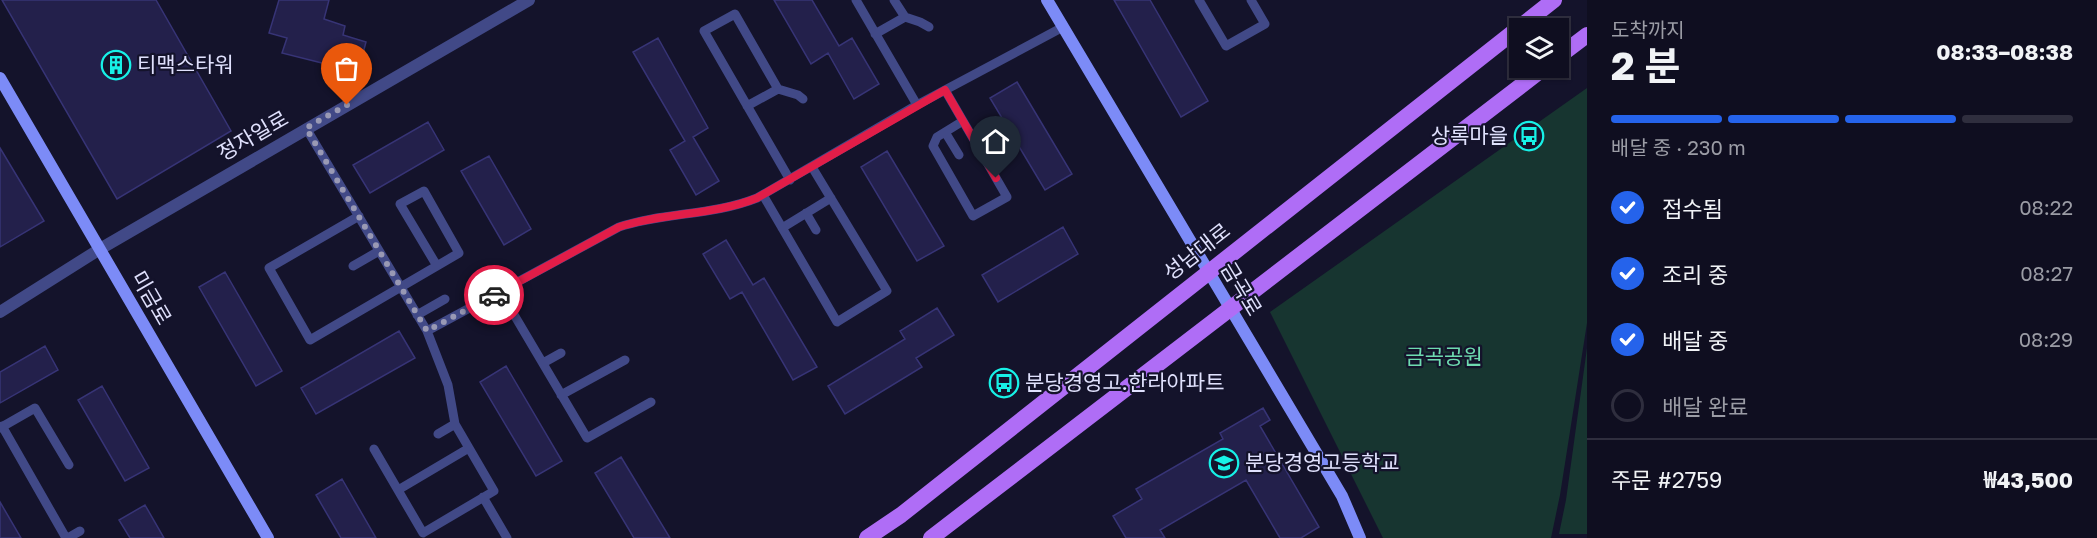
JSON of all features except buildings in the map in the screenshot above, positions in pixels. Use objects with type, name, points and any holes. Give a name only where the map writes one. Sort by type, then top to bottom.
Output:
[{"type":"main road","name":"금곡로","points":[[1047,0],[1342,496],[1360,538]]},
{"type":"main road","name":"성남대로","points":[[867,538],[901,515],[1554,0]]},
{"type":"main road","points":[[1569,49],[1587,35]]},
{"type":"main road","name":"미금로","points":[[0,78],[268,538]]},
{"type":"main road","points":[[930,538],[1531,78]]},
{"type":"street","name":"정자일로","points":[[0,312],[100,249],[529,0]]},
{"type":"lane","points":[[856,0],[917,105]]},
{"type":"lane","points":[[894,0],[904,17],[928,27]]},
{"type":"lane","points":[[1199,0],[1226,46],[1265,24],[1251,0]]},
{"type":"lane","points":[[790,180],[704,31],[735,14],[778,89],[803,99]]},
{"type":"lane","points":[[875,34],[904,17]]},
{"type":"lane","points":[[427,331],[619,227],[637,221],[686,215],[741,204],[763,195],[917,105],[1064,27]]},
{"type":"lane","points":[[747,106],[778,89]]},
{"type":"lane","points":[[945,90],[1007,196],[973,216],[933,146],[937,137],[963,122]]},
{"type":"lane","points":[[306,128],[427,331],[448,385],[455,424],[494,491],[423,533],[374,449]]},
{"type":"lane","points":[[945,132],[959,155]]},
{"type":"lane","points":[[763,195],[837,322],[886,291],[812,167]]},
{"type":"lane","points":[[358,216],[269,268],[310,340],[459,253],[424,191],[400,204],[436,266]]},
{"type":"lane","points":[[782,228],[831,198]]},
{"type":"lane","points":[[806,213],[816,230]]},
{"type":"lane","points":[[353,266],[379,251]]},
{"type":"lane","points":[[500,291],[587,438],[651,402]]},
{"type":"lane","points":[[417,315],[445,299]]},
{"type":"lane","points":[[543,363],[561,353]]},
{"type":"lane","points":[[561,395],[625,360]]},
{"type":"lane","points":[[69,465],[36,408],[1,427],[67,538],[80,531]]},
{"type":"lane","points":[[438,434],[455,424]]},
{"type":"lane","points":[[398,490],[469,448]]},
{"type":"lane","points":[[483,497],[507,538]]},
{"type":"green space","name":"금곡공원","points":[[1587,88],[1587,323],[1551,538],[1383,538],[1270,312]]},
{"type":"green space","points":[[1587,348],[1587,534],[1559,534],[1566,500]]},
{"type":"way so far","points":[[347,105],[306,128],[427,331],[494,295]]},
{"type":"place","name":"티맥스타워","points":[[116,65]]},
{"type":"place","name":"상록마을","points":[[1529,136]]},
{"type":"place","name":"분당경영고.한라아파트","points":[[1004,383]]},
{"type":"place","name":"분당경영고등학교","points":[[1224,463]]},
{"type":"route","points":[[494,295],[619,227],[637,221],[710,211],[757,198],[945,90],[996,178]]}]
